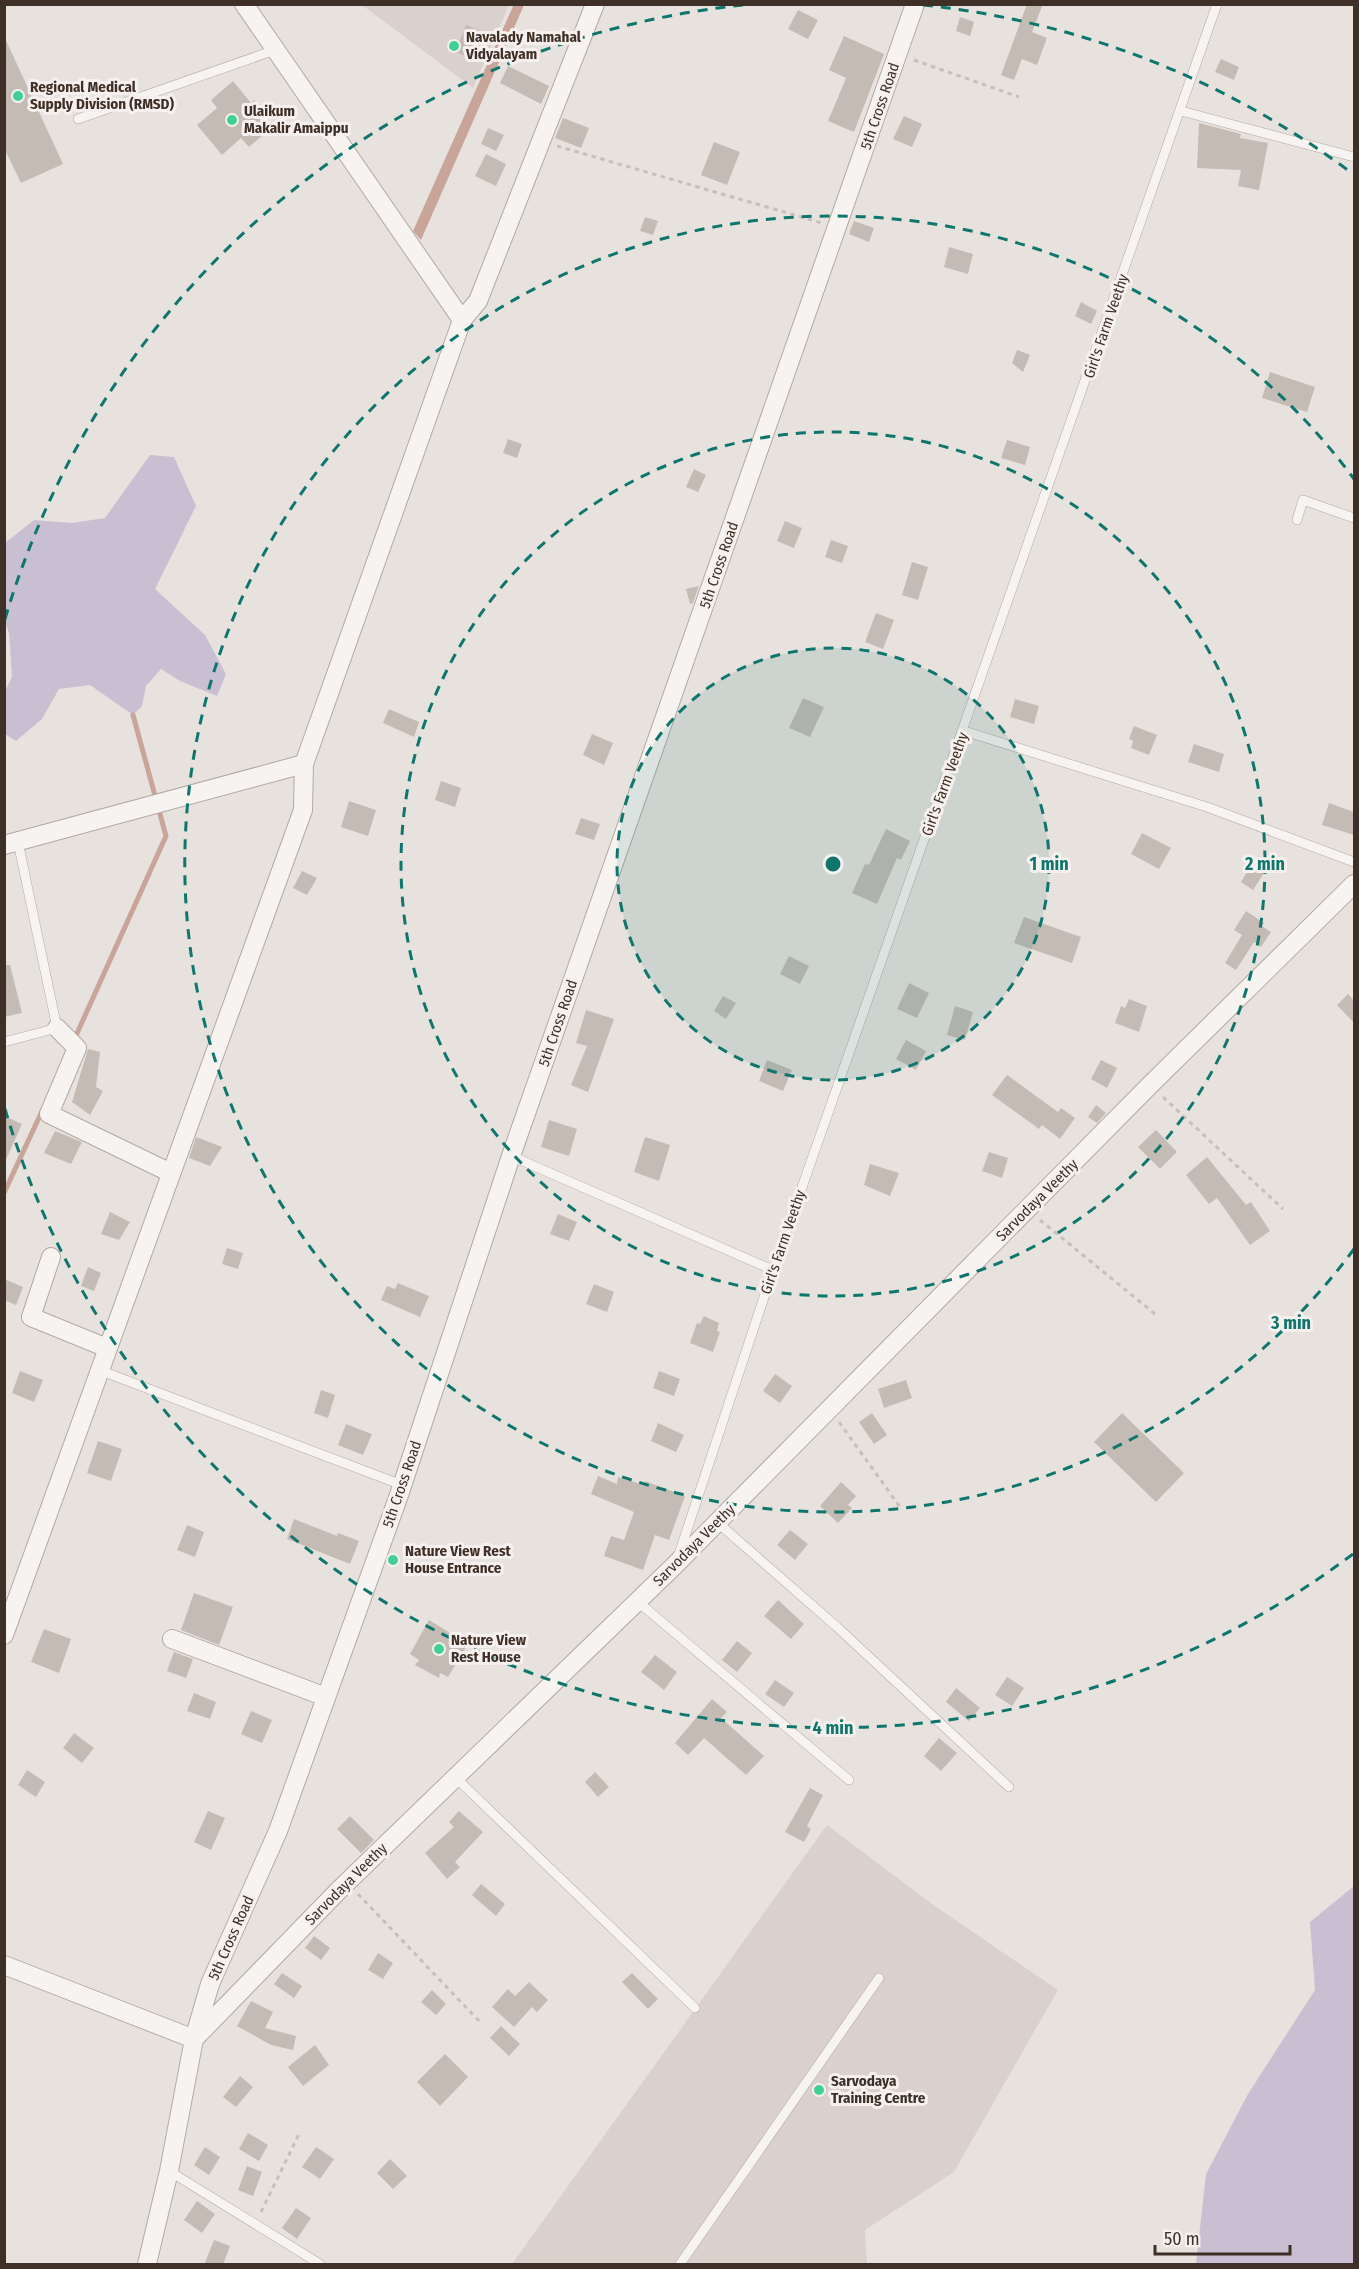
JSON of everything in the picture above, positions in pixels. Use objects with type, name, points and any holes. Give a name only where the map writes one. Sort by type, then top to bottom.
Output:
[{"type":"street","points":[[244,4],[462,321]]},
{"type":"street","points":[[4,1635],[106,1348],[303,810],[304,764],[462,321],[478,301],[595,4]]},
{"type":"street","name":"5th Cross Road","points":[[194,2039],[210,1984],[278,1831],[402,1485],[511,1156],[915,4]]},
{"type":"street","points":[[11,844],[304,764]]},
{"type":"street","name":"Sarvodaya Veethy","points":[[194,2039],[346,1882],[675,1565],[1150,1085],[1354,884]]},
{"type":"street","points":[[57,1028],[77,1048],[49,1114],[171,1173]]},
{"type":"street","points":[[51,1257],[31,1317],[106,1348]]},
{"type":"street","points":[[172,1639],[326,1697]]},
{"type":"street","points":[[4,1965],[194,2039],[169,2171],[147,2265]]},
{"type":"lane","name":"Girl's Farm Veethy","points":[[675,1565],[773,1270],[964,731],[1217,4]]},
{"type":"lane","points":[[78,119],[275,50]]},
{"type":"lane","points":[[1181,111],[1354,157]]},
{"type":"lane","points":[[1298,520],[1303,500],[1354,518]]},
{"type":"lane","points":[[964,731],[1207,807],[1354,862]]},
{"type":"lane","points":[[4,1042],[57,1028],[11,844]]},
{"type":"lane","points":[[511,1156],[773,1270]]},
{"type":"lane","points":[[99,1370],[402,1485]]},
{"type":"lane","points":[[717,1522],[837,1627],[1009,1787]]},
{"type":"lane","points":[[637,1601],[849,1780]]},
{"type":"lane","points":[[455,1777],[695,2008]]},
{"type":"lane","points":[[680,2265],[879,1978]]},
{"type":"lane","points":[[169,2171],[320,2265]]},
{"type":"path","points":[[898,54],[1019,97]]},
{"type":"path","points":[[542,142],[838,228]]},
{"type":"path","points":[[1150,1085],[1283,1209]]},
{"type":"path","points":[[1027,1210],[1155,1314]]},
{"type":"path","points":[[830,1409],[900,1507]]},
{"type":"path","points":[[346,1882],[480,2022]]},
{"type":"path","points":[[255,2224],[299,2134]]},
{"type":"shaded area","points":[[514,4],[524,5],[421,240],[413,231]]},
{"type":"shaded area","name":"Navalady Namahal Vidyalayam","points":[[362,5],[509,5],[473,88]]},
{"type":"shaded area","points":[[150,455],[174,457],[196,506],[155,589],[205,635],[226,674],[217,696],[180,681],[161,669],[146,686],[142,706],[133,715],[90,685],[59,689],[42,719],[16,741],[5,734],[5,691],[12,677],[9,633],[5,621],[5,543],[34,520],[72,523],[105,518]]},
{"type":"shaded area","name":"Sarvodaya Training Centre","points":[[827,1825],[932,1904],[1058,1990],[954,2172],[865,2230],[867,2264],[512,2264]]},
{"type":"shaded area","points":[[1354,1886],[1354,2264],[1196,2264],[1206,2174],[1248,2094],[1315,1990],[1310,1922]]},
{"type":"building","points":[[1027,4],[1043,4],[1032,32],[1047,38],[1037,65],[1022,59],[1014,80],[1001,75]]},
{"type":"building","points":[[798,10],[818,20],[808,39],[788,29]]},
{"type":"building","points":[[960,17],[974,22],[970,36],[956,31]]},
{"type":"building","points":[[466,25],[479,30],[468,57],[455,52]]},
{"type":"building","name":"Regional Medical Supply Division (RMSD)","points":[[4,36],[63,164],[21,183],[4,148]]},
{"type":"building","points":[[844,36],[884,54],[854,132],[828,121],[846,78],[829,70]]},
{"type":"building","points":[[1221,59],[1239,67],[1234,80],[1215,72]]},
{"type":"building","points":[[508,66],[549,86],[541,104],[500,83]]},
{"type":"building","name":"Ulaikum Makalir Amaippu","points":[[233,81],[251,103],[254,100],[263,111],[257,116],[269,130],[249,147],[241,138],[222,155],[197,125],[217,108],[211,100]]},
{"type":"building","points":[[904,116],[922,124],[912,147],[893,139]]},
{"type":"building","points":[[563,118],[589,128],[581,148],[555,138]]},
{"type":"building","points":[[1199,123],[1241,134],[1240,138],[1268,143],[1259,190],[1238,186],[1241,170],[1197,168]]},
{"type":"building","points":[[488,128],[504,135],[496,151],[481,144]]},
{"type":"building","points":[[714,142],[740,152],[727,185],[701,175]]},
{"type":"building","points":[[486,154],[506,164],[496,186],[475,176]]},
{"type":"building","points":[[645,217],[658,221],[653,235],[640,231]]},
{"type":"building","points":[[854,221],[874,228],[869,242],[849,234]]},
{"type":"building","points":[[949,247],[973,254],[968,274],[944,267]]},
{"type":"building","points":[[1081,302],[1097,311],[1091,324],[1075,316]]},
{"type":"building","points":[[1017,350],[1030,355],[1023,372],[1012,363]]},
{"type":"building","points":[[1270,372],[1315,387],[1307,412],[1262,398]]},
{"type":"building","points":[[508,439],[522,444],[517,458],[503,453]]},
{"type":"building","points":[[1007,440],[1030,447],[1025,465],[1001,458]]},
{"type":"building","points":[[694,469],[706,475],[698,492],[686,487]]},
{"type":"building","points":[[785,521],[802,528],[794,548],[777,541]]},
{"type":"building","points":[[831,540],[848,546],[842,563],[825,557]]},
{"type":"building","points":[[912,562],[928,567],[918,600],[902,595]]},
{"type":"building","points":[[699,586],[693,603],[690,604],[686,589]]},
{"type":"building","points":[[876,613],[894,620],[883,649],[865,642]]},
{"type":"building","points":[[803,698],[824,707],[810,737],[789,728]]},
{"type":"building","points":[[1015,699],[1039,706],[1034,724],[1010,717]]},
{"type":"building","points":[[389,709],[419,722],[414,737],[383,723]]},
{"type":"building","points":[[1134,726],[1157,735],[1149,755],[1131,748],[1133,741],[1129,739]]},
{"type":"building","points":[[592,734],[613,743],[604,765],[583,755]]},
{"type":"building","points":[[1194,744],[1224,754],[1219,772],[1188,762]]},
{"type":"building","points":[[441,781],[461,788],[455,807],[435,800]]},
{"type":"building","points":[[349,801],[376,810],[368,836],[341,827]]},
{"type":"building","points":[[1329,803],[1354,812],[1354,835],[1322,825]]},
{"type":"building","points":[[581,818],[600,824],[594,840],[575,834]]},
{"type":"building","points":[[886,829],[910,841],[901,860],[897,858],[877,904],[852,893],[865,864],[869,865]]},
{"type":"building","points":[[1142,833],[1171,848],[1159,869],[1131,854]]},
{"type":"building","points":[[1253,862],[1266,870],[1253,890],[1241,882]]},
{"type":"building","points":[[302,871],[317,878],[307,895],[293,888]]},
{"type":"building","points":[[1246,911],[1264,923],[1262,926],[1271,932],[1261,947],[1254,942],[1236,970],[1225,963],[1242,935],[1234,930]]},
{"type":"building","points":[[1024,917],[1081,937],[1072,963],[1014,943]]},
{"type":"building","points":[[789,956],[809,966],[800,984],[780,974]]},
{"type":"building","points":[[4,965],[10,965],[22,1013],[4,1017]]},
{"type":"building","points":[[909,983],[929,993],[917,1018],[897,1009]]},
{"type":"building","points":[[1348,994],[1354,1001],[1354,1023],[1337,1005]]},
{"type":"building","points":[[723,996],[736,1003],[726,1019],[714,1011]]},
{"type":"building","points":[[1129,999],[1147,1006],[1139,1032],[1115,1023],[1121,1006],[1125,1008]]},
{"type":"building","points":[[955,1006],[973,1012],[965,1040],[947,1035]]},
{"type":"building","points":[[586,1010],[614,1019],[588,1092],[571,1085],[587,1046],[576,1043]]},
{"type":"building","points":[[906,1040],[926,1051],[916,1070],[896,1059]]},
{"type":"building","points":[[88,1049],[100,1052],[96,1087],[103,1091],[90,1115],[72,1102]]},
{"type":"building","points":[[767,1060],[792,1070],[783,1091],[759,1081]]},
{"type":"building","points":[[1101,1060],[1117,1068],[1107,1088],[1091,1079]]},
{"type":"building","points":[[1007,1075],[1058,1112],[1061,1108],[1075,1118],[1060,1139],[1042,1125],[1039,1129],[992,1095]]},
{"type":"building","points":[[1096,1105],[1106,1113],[1097,1123],[1088,1117]]},
{"type":"building","points":[[4,1116],[22,1124],[4,1164]]},
{"type":"building","points":[[549,1120],[577,1129],[569,1156],[541,1147]]},
{"type":"building","points":[[1156,1130],[1177,1152],[1160,1169],[1138,1147]]},
{"type":"building","points":[[55,1131],[82,1142],[71,1164],[44,1153]]},
{"type":"building","points":[[196,1137],[222,1147],[210,1166],[189,1158]]},
{"type":"building","points":[[645,1137],[670,1145],[659,1181],[634,1172]]},
{"type":"building","points":[[989,1152],[1008,1158],[1002,1178],[982,1171]]},
{"type":"building","points":[[1207,1157],[1246,1205],[1251,1202],[1270,1231],[1250,1245],[1217,1198],[1209,1204],[1186,1175]]},
{"type":"building","points":[[870,1164],[899,1173],[890,1196],[864,1185]]},
{"type":"building","points":[[110,1212],[130,1222],[119,1240],[101,1234]]},
{"type":"building","points":[[558,1214],[577,1222],[569,1241],[550,1234]]},
{"type":"building","points":[[227,1248],[243,1253],[238,1269],[222,1264]]},
{"type":"building","points":[[88,1267],[101,1273],[94,1291],[81,1286]]},
{"type":"building","points":[[4,1279],[23,1287],[16,1305],[4,1300]]},
{"type":"building","points":[[398,1283],[429,1296],[420,1317],[381,1300],[387,1286],[395,1289]]},
{"type":"building","points":[[594,1284],[614,1292],[607,1312],[586,1304]]},
{"type":"building","points":[[704,1316],[719,1323],[717,1331],[720,1332],[713,1352],[690,1343],[697,1323],[700,1324]]},
{"type":"building","points":[[20,1371],[43,1380],[34,1402],[12,1393]]},
{"type":"building","points":[[659,1371],[680,1379],[674,1396],[653,1388]]},
{"type":"building","points":[[775,1374],[792,1386],[780,1403],[763,1391]]},
{"type":"building","points":[[906,1380],[912,1398],[884,1408],[878,1389]]},
{"type":"building","points":[[321,1390],[335,1395],[328,1418],[314,1413]]},
{"type":"building","points":[[872,1413],[887,1435],[874,1444],[859,1422]]},
{"type":"building","points":[[1122,1413],[1184,1473],[1156,1502],[1094,1442]]},
{"type":"building","points":[[658,1423],[684,1435],[676,1452],[651,1441]]},
{"type":"building","points":[[346,1424],[372,1434],[363,1455],[338,1445]]},
{"type":"building","points":[[98,1441],[122,1449],[111,1481],[87,1473]]},
{"type":"building","points":[[598,1476],[617,1484],[618,1477],[644,1485],[645,1481],[685,1496],[669,1540],[655,1535],[643,1570],[604,1556],[611,1536],[624,1540],[634,1512],[591,1494]]},
{"type":"building","points":[[841,1482],[856,1496],[848,1505],[852,1508],[838,1523],[820,1506]]},
{"type":"building","points":[[294,1519],[337,1536],[338,1533],[359,1541],[350,1564],[287,1539]]},
{"type":"building","points":[[187,1525],[204,1532],[195,1557],[177,1550]]},
{"type":"building","points":[[790,1530],[808,1544],[795,1560],[777,1545]]},
{"type":"building","points":[[194,1593],[233,1607],[219,1645],[181,1630]]},
{"type":"building","points":[[778,1600],[804,1624],[791,1639],[764,1616]]},
{"type":"building","name":"Nature View Rest House","points":[[429,1620],[468,1644],[448,1677],[440,1673],[439,1678],[415,1665],[419,1660],[410,1654]]},
{"type":"building","points":[[44,1629],[71,1639],[59,1673],[31,1662]]},
{"type":"building","points":[[737,1641],[752,1653],[737,1672],[722,1660]]},
{"type":"building","points":[[174,1652],[193,1659],[186,1678],[167,1671]]},
{"type":"building","points":[[655,1655],[677,1672],[664,1690],[641,1672]]},
{"type":"building","points":[[1007,1677],[1024,1688],[1012,1706],[995,1695]]},
{"type":"building","points":[[775,1680],[794,1693],[784,1707],[765,1694]]},
{"type":"building","points":[[956,1688],[980,1708],[969,1721],[946,1702]]},
{"type":"building","points":[[194,1693],[216,1702],[210,1719],[187,1711]]},
{"type":"building","points":[[712,1699],[727,1712],[721,1718],[764,1756],[746,1775],[704,1738],[688,1755],[675,1743]]},
{"type":"building","points":[[251,1711],[272,1720],[262,1743],[241,1734]]},
{"type":"building","points":[[74,1733],[94,1748],[82,1763],[63,1748]]},
{"type":"building","points":[[939,1738],[957,1753],[941,1771],[924,1756]]},
{"type":"building","points":[[27,1770],[45,1782],[36,1797],[18,1785]]},
{"type":"building","points":[[595,1772],[609,1787],[598,1797],[585,1782]]},
{"type":"building","points":[[810,1788],[823,1795],[807,1826],[811,1829],[804,1842],[785,1832]]},
{"type":"building","points":[[208,1811],[225,1818],[211,1850],[194,1842]]},
{"type":"building","points":[[459,1811],[483,1832],[455,1862],[460,1867],[447,1879],[425,1853],[454,1827],[449,1822]]},
{"type":"building","points":[[350,1816],[374,1840],[361,1853],[337,1829]]},
{"type":"building","points":[[481,1884],[505,1904],[496,1916],[472,1895]]},
{"type":"building","points":[[314,1936],[330,1948],[321,1960],[305,1948]]},
{"type":"building","points":[[378,1953],[393,1963],[383,1979],[368,1970]]},
{"type":"building","points":[[282,1973],[302,1986],[294,1998],[274,1984]]},
{"type":"building","points":[[632,1973],[658,1999],[648,2009],[622,1982]]},
{"type":"building","points":[[529,1982],[548,2000],[537,2012],[532,2007],[514,2027],[492,2007],[508,1989],[515,1996]]},
{"type":"building","points":[[432,1990],[446,2004],[436,2015],[421,2002]]},
{"type":"building","points":[[251,2001],[273,2012],[265,2028],[296,2036],[293,2050],[271,2045],[237,2026]]},
{"type":"building","points":[[501,2026],[520,2044],[509,2056],[490,2038]]},
{"type":"building","points":[[315,2045],[329,2065],[303,2086],[288,2067]]},
{"type":"building","points":[[445,2054],[468,2077],[440,2106],[417,2082]]},
{"type":"building","points":[[240,2076],[253,2087],[236,2107],[223,2097]]},
{"type":"building","points":[[248,2133],[268,2145],[259,2161],[239,2149]]},
{"type":"building","points":[[205,2147],[220,2157],[209,2175],[194,2165]]},
{"type":"building","points":[[316,2147],[334,2159],[320,2179],[302,2167]]},
{"type":"building","points":[[390,2159],[407,2176],[393,2189],[377,2173]]},
{"type":"building","points":[[247,2166],[262,2172],[253,2196],[238,2190]]},
{"type":"building","points":[[197,2201],[215,2214],[202,2233],[184,2220]]},
{"type":"building","points":[[296,2208],[311,2218],[297,2239],[282,2228]]},
{"type":"building","points":[[214,2240],[230,2246],[223,2265],[204,2265]]},
{"type":"waterway","points":[[74,1040],[166,836],[133,715]]},
{"type":"waterway","points":[[4,1193],[43,1109]]},
{"type":"place","name":"Navalady Namahal Vidyalayam","points":[[454,46]]},
{"type":"place","name":"Regional Medical Supply Division (RMSD)","points":[[18,96]]},
{"type":"place","name":"Ulaikum Makalir Amaippu","points":[[232,120]]},
{"type":"place","name":"Nature View Rest House Entrance","points":[[393,1560]]},
{"type":"place","name":"Nature View Rest House","points":[[439,1649]]},
{"type":"place","name":"Sarvodaya Training Centre","points":[[819,2090]]}]
